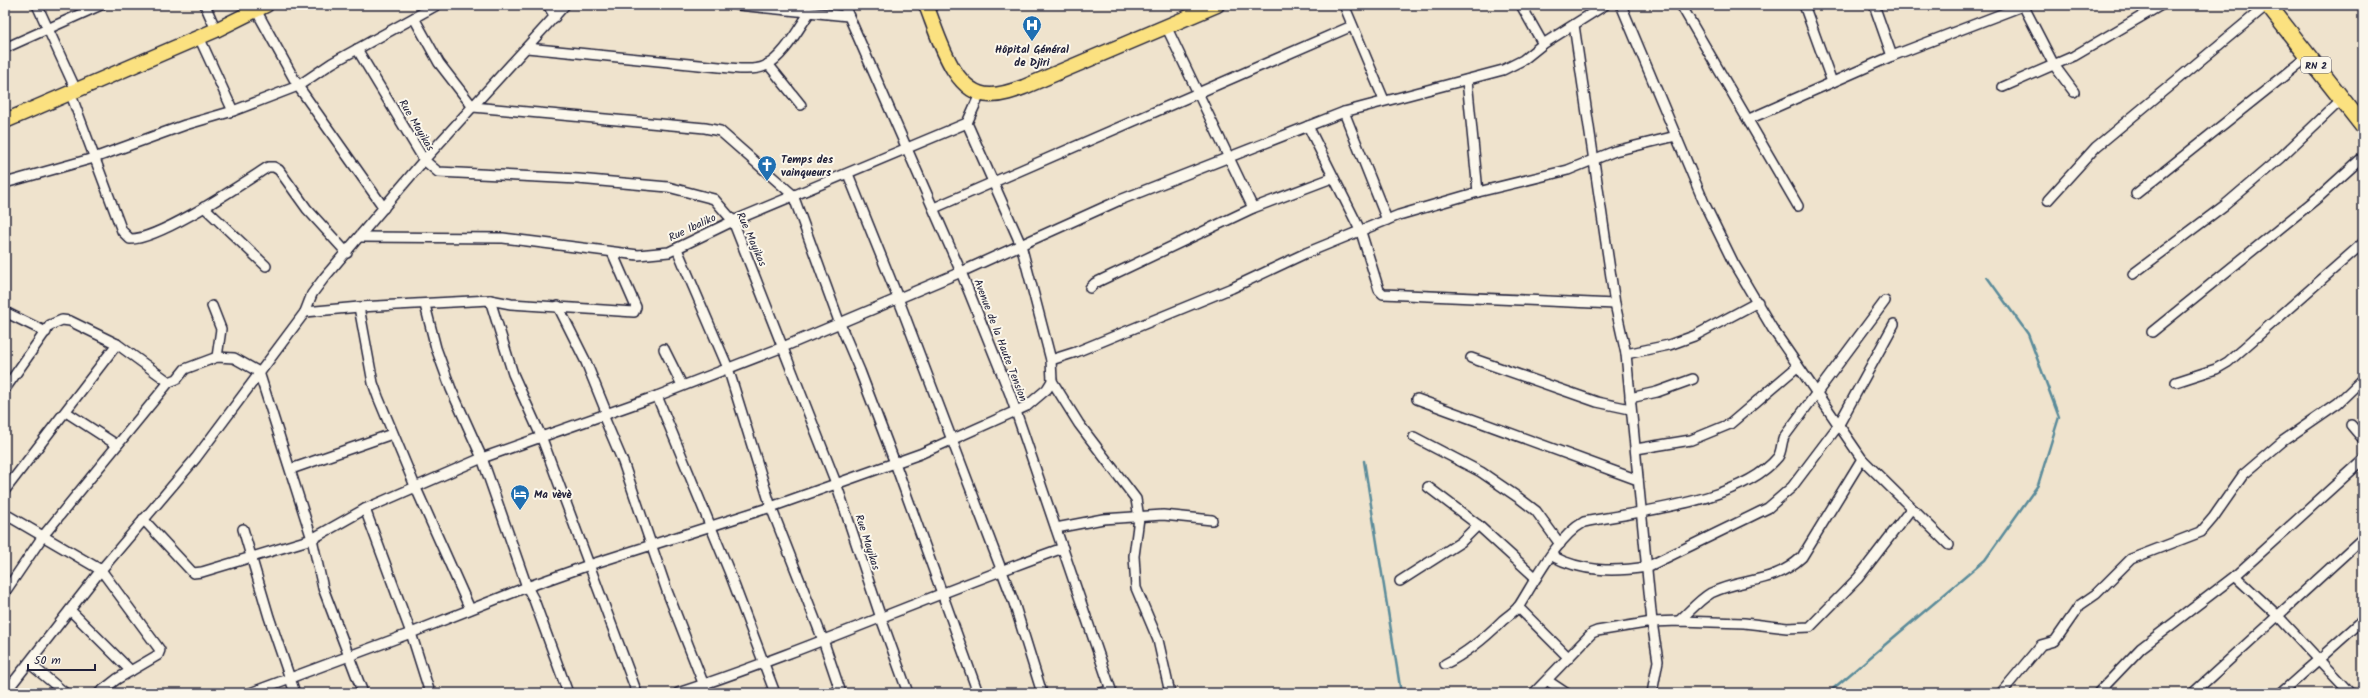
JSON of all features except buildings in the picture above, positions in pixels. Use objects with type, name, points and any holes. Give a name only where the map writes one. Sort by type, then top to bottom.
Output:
[{"type":"highway","name":"RN 2","points":[[2268,5],[2309,56],[2341,100],[2363,126]]},
{"type":"main road","points":[[926,5],[956,75],[971,90],[980,94],[1003,94],[1024,87],[1217,5]]},
{"type":"main road","points":[[5,122],[73,91],[216,30],[261,7]]},
{"type":"street","points":[[37,5],[73,91],[94,158],[122,231],[130,239],[144,238],[204,207],[268,167],[274,167],[279,170],[307,209],[347,252]]},
{"type":"street","points":[[5,48],[101,5]]},
{"type":"street","points":[[205,5],[216,30]]},
{"type":"street","points":[[5,183],[94,158],[185,125],[233,111],[298,86],[357,49],[437,5]]},
{"type":"street","points":[[548,5],[555,17]]},
{"type":"street","points":[[5,693],[8,682],[29,663],[101,570],[196,458],[305,312],[312,294],[424,160],[565,5]]},
{"type":"street","points":[[738,5],[848,16]]},
{"type":"street","name":"Avenue de la Haute Tension","points":[[844,5],[962,272],[1016,412],[1111,691]]},
{"type":"street","points":[[1344,5],[1384,100]]},
{"type":"street","points":[[1521,5],[1543,44]]},
{"type":"street","points":[[143,519],[193,573],[202,572],[252,556],[285,549],[312,539],[365,509],[415,486],[482,458],[657,396],[682,385],[784,347],[962,272],[1120,200],[1344,112],[1384,100],[1467,80],[1512,66],[1543,44],[1605,5]]},
{"type":"street","points":[[1621,5],[1676,136],[1733,262],[1772,328],[1797,367],[1817,393],[1838,426],[1862,459],[1949,545]]},
{"type":"street","points":[[1681,5],[1798,206]]},
{"type":"street","points":[[1804,5],[1832,82]]},
{"type":"street","points":[[1874,5],[1892,56]]},
{"type":"street","points":[[1749,120],[1892,56],[2024,5],[2054,65],[2074,92]]},
{"type":"street","points":[[2003,87],[2093,46],[2161,5]]},
{"type":"street","points":[[2048,200],[2096,147],[2268,5]]},
{"type":"street","points":[[261,7],[298,86],[351,165],[384,208]]},
{"type":"street","points":[[527,48],[740,69],[758,68],[768,64],[780,55],[810,12]]},
{"type":"street","points":[[414,18],[439,63],[473,107],[705,128],[720,131],[793,195],[840,324],[860,371],[895,463],[941,595],[978,693]]},
{"type":"street","points":[[1574,25],[1615,304],[1626,354],[1646,567],[1658,661],[1652,693]]},
{"type":"street","points":[[1166,26],[1230,157],[1252,208]]},
{"type":"street","points":[[934,208],[991,182],[1199,94],[1352,26]]},
{"type":"street","points":[[200,37],[233,111]]},
{"type":"street","name":"Rue Mayikas","points":[[357,49],[424,160],[438,172],[578,179],[688,191],[714,199],[720,203],[733,221],[784,347],[836,483],[881,618],[908,693]]},
{"type":"street","points":[[2136,194],[2309,56]]},
{"type":"street","points":[[768,64],[802,105]]},
{"type":"street","points":[[1467,80],[1478,192]]},
{"type":"street","points":[[980,94],[967,123],[991,182],[1021,245],[1051,360],[1052,381],[1079,424],[1132,492],[1138,507],[1139,518],[1134,556],[1136,588],[1158,640],[1170,693]]},
{"type":"street","points":[[2133,274],[2225,205],[2280,158],[2341,100]]},
{"type":"street","points":[[1344,112],[1387,220]]},
{"type":"street","name":"Rue Ibaliko","points":[[361,237],[503,238],[638,255],[658,254],[676,249],[733,221],[793,195],[848,174],[967,123]]},
{"type":"street","points":[[1308,126],[1332,178],[1361,232],[1379,290],[1383,294],[1615,304]]},
{"type":"street","points":[[1051,360],[1120,334],[1232,288],[1306,253],[1361,232],[1412,210],[1568,170],[1615,151],[1676,136]]},
{"type":"street","points":[[2152,332],[2332,186],[2363,157]]},
{"type":"street","points":[[848,174],[898,298],[951,441],[1002,570],[1014,603],[1042,693]]},
{"type":"street","points":[[1090,288],[1095,283],[1252,208],[1332,178]]},
{"type":"street","points":[[204,207],[266,266]]},
{"type":"street","points":[[2176,382],[2216,369],[2228,362],[2363,243]]},
{"type":"street","points":[[676,249],[728,368],[771,507],[823,640],[841,693]]},
{"type":"street","points":[[305,312],[359,306],[425,305],[490,300],[512,304],[634,312],[636,307],[612,252]]},
{"type":"street","points":[[490,300],[513,374],[541,436],[637,693]]},
{"type":"street","points":[[1444,664],[1460,656],[1478,643],[1518,607],[1560,544],[1574,528],[1584,522],[1714,496],[1754,475],[1778,457],[1784,437],[1886,301]]},
{"type":"street","points":[[1626,354],[1669,345],[1694,336],[1758,302]]},
{"type":"street","points":[[425,305],[436,348],[451,389],[482,458],[527,587],[534,600],[568,693]]},
{"type":"street","points":[[212,306],[221,326],[217,357]]},
{"type":"street","points":[[359,306],[373,383],[392,434],[470,610]]},
{"type":"street","points":[[558,306],[586,362],[623,462],[666,591],[705,689]]},
{"type":"street","points":[[5,312],[46,332]]},
{"type":"street","points":[[5,389],[50,325],[62,320],[70,321],[117,344],[169,382]]},
{"type":"street","points":[[1552,556],[1576,567],[1626,570],[1646,567],[1768,508],[1792,487],[1838,426],[1894,324]]},
{"type":"street","points":[[5,490],[117,344]]},
{"type":"street","points":[[664,349],[682,385]]},
{"type":"street","points":[[5,592],[43,536],[169,382],[177,379],[185,369],[217,357],[234,358],[259,372],[291,469],[312,539],[324,588],[363,693]]},
{"type":"street","points":[[1471,358],[1591,400],[1630,409]]},
{"type":"street","points":[[1636,450],[1691,440],[1730,424],[1797,367]]},
{"type":"street","points":[[1630,398],[1657,392],[1693,379]]},
{"type":"street","points":[[2001,693],[2041,645],[2055,641],[2080,605],[2096,594],[2131,559],[2201,532],[2213,518],[2243,475],[2282,441],[2338,403],[2363,379]]},
{"type":"street","points":[[250,693],[349,657],[527,587],[589,565],[771,507],[895,463],[951,441],[1016,412],[1037,399],[1047,389],[1052,381]]},
{"type":"street","points":[[657,396],[711,526],[775,693]]},
{"type":"street","points":[[1417,399],[1638,480]]},
{"type":"street","points":[[66,412],[118,445]]},
{"type":"street","points":[[2351,425],[2363,439]]},
{"type":"street","points":[[291,469],[392,434]]},
{"type":"street","points":[[1414,437],[1481,472],[1519,498],[1536,511],[1560,544]]},
{"type":"street","points":[[1678,621],[1713,593],[1773,576],[1794,565],[1802,557],[1862,459]]},
{"type":"street","points":[[2098,693],[2141,648],[2235,576],[2363,460]]},
{"type":"street","points":[[1428,487],[1478,525],[1536,578]]},
{"type":"street","points":[[365,509],[411,633],[430,693]]},
{"type":"street","points":[[1534,693],[1548,681],[1595,632],[1652,622],[1678,621],[1744,623],[1787,628],[1810,626],[1858,578],[1911,509]]},
{"type":"street","points":[[5,514],[101,570],[160,650],[158,655],[99,693]]},
{"type":"street","points":[[1056,528],[1103,519],[1139,518],[1162,515],[1212,520]]},
{"type":"street","points":[[1400,581],[1461,542],[1478,525]]},
{"type":"street","points":[[243,530],[269,617],[295,693]]},
{"type":"street","points":[[2193,693],[2363,538]]},
{"type":"street","points":[[678,693],[705,689],[764,663],[1002,570],[1063,548]]},
{"type":"street","points":[[2235,576],[2278,615],[2350,693]]},
{"type":"street","points":[[1518,607],[1569,658]]},
{"type":"street","points":[[70,610],[131,671]]},
{"type":"street","points":[[2281,693],[2363,620]]},
{"type":"street","points":[[29,663],[65,693]]},
{"type":"street","points":[[1548,681],[1566,693]]},
{"type":"street","points":[[1101,693],[1111,691]]},
{"type":"waterway","points":[[1828,693],[1985,560],[2038,485],[2059,417],[2028,334],[1987,277]]},
{"type":"waterway","points":[[1364,461],[1401,693]]},
{"type":"place","name":"Hôpital Général de Djiri","points":[[1032,42]]},
{"type":"place","name":"Temps des vainqueurs","points":[[767,182]]},
{"type":"place","name":"Ma vèvè","points":[[520,511]]}]
